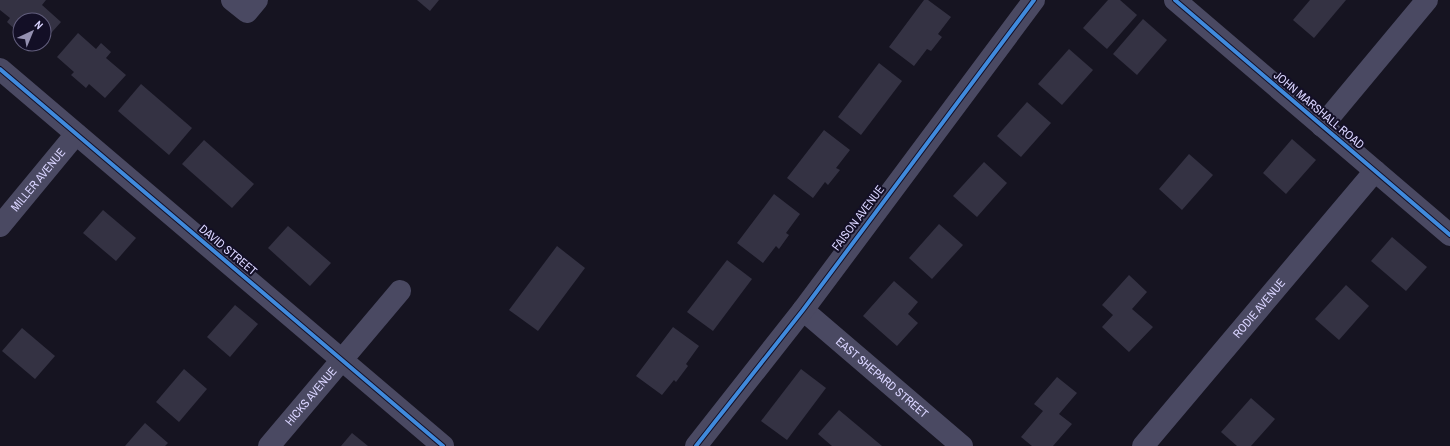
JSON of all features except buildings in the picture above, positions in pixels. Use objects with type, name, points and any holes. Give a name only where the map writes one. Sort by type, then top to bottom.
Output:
[{"type":"street","points":[[232,0],[246,12],[257,0]]},
{"type":"street","name":"FAISON AVENUE","points":[[696,446],[803,310],[1034,0]]},
{"type":"street","name":"JOHN MARSHALL ROAD","points":[[1175,0],[1450,235]]},
{"type":"street","points":[[1322,126],[1427,0]]},
{"type":"street","name":"DAVID STREET","points":[[0,69],[443,446]]},
{"type":"street","name":"MILLER AVENUE","points":[[0,226],[76,134]]},
{"type":"street","name":"RODIE AVENUE","points":[[1143,446],[1375,171]]},
{"type":"street","name":"HICKS AVENUE","points":[[269,446],[400,291]]},
{"type":"street","name":"EAST SHEPARD STREET","points":[[803,310],[962,446]]},
{"type":"cycle path","points":[[696,446],[803,310],[1034,0]]},
{"type":"cycle path","points":[[1175,0],[1450,235]]},
{"type":"cycle path","points":[[0,69],[443,446]]}]
